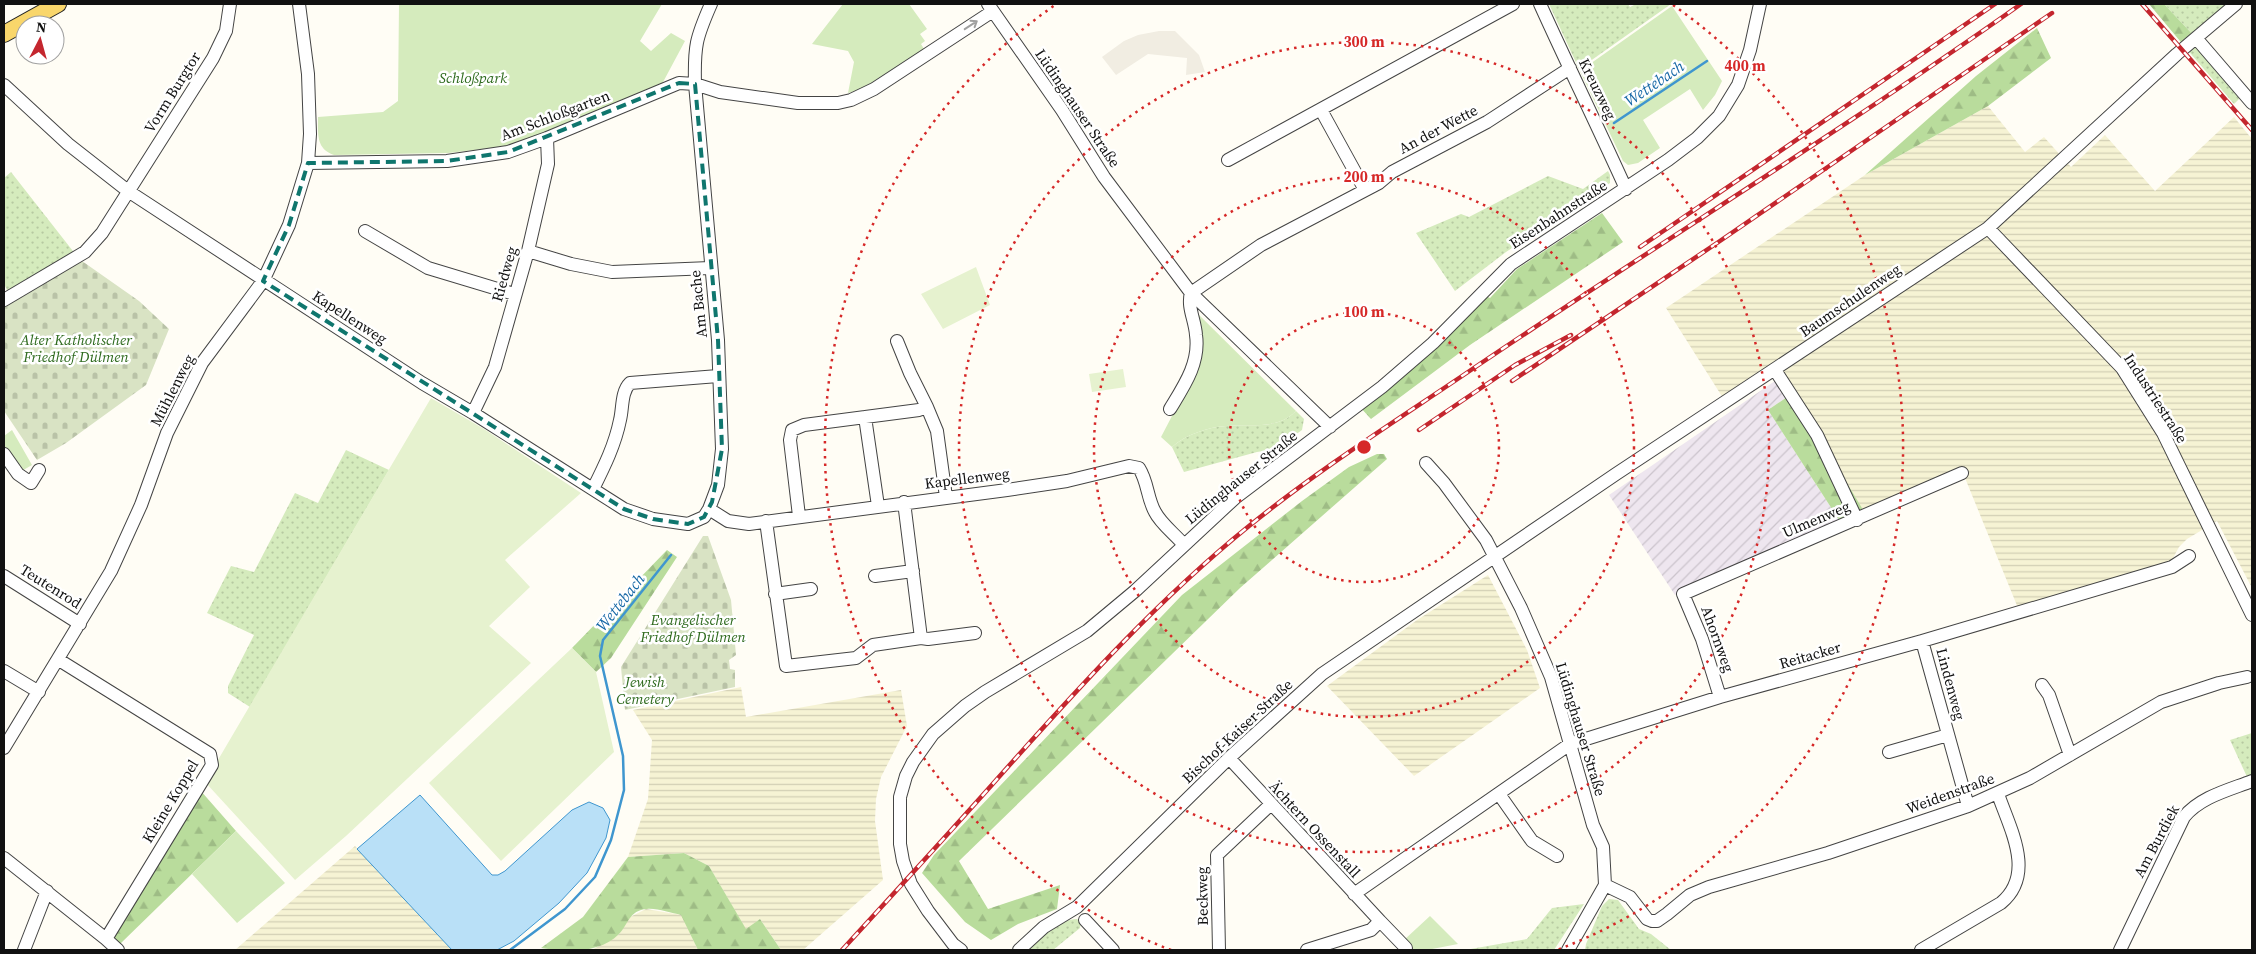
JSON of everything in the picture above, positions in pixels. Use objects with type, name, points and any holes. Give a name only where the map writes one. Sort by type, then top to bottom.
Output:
[{"type":"main road","points":[[4,34],[58,4]]},
{"type":"street","name":"Vorm Burgtor","points":[[4,300],[85,252],[102,233],[213,58],[226,31],[230,4]]},
{"type":"street","name":"Mühlenweg","points":[[4,748],[111,571],[140,505],[167,433],[202,363],[263,281],[289,225],[308,163],[310,134],[308,74],[299,4]]},
{"type":"street","points":[[711,4],[697,35],[694,50],[695,84],[720,92],[798,103],[824,104],[838,103],[868,92],[949,40],[990,8]]},
{"type":"street","points":[[1228,160],[1513,4]]},
{"type":"street","name":"Kreuzweg","points":[[1540,4],[1626,189]]},
{"type":"street","name":"Eisenbahnstraße","points":[[1330,427],[1382,387],[1433,343],[1511,264],[1685,148],[1719,116],[1729,102],[1744,68],[1760,4]]},
{"type":"street","name":"Baumschulenweg","points":[[1496,556],[1616,474],[1988,228],[2196,38],[2236,4]]},
{"type":"street","name":"Lüdinghauser Straße","points":[[961,950],[953,944],[928,911],[911,884],[903,861],[900,844],[900,797],[913,762],[933,734],[965,706],[1087,631],[1135,591],[1235,498],[1330,427],[1191,293],[1104,177],[1062,110],[990,8]]},
{"type":"street","points":[[2196,38],[2252,103]]},
{"type":"street","name":"An der Wette","points":[[1191,293],[1229,265],[1261,245],[1379,183],[1392,172],[1487,122],[1570,68]]},
{"type":"street","name":"Am Schloßgarten","points":[[308,163],[447,160],[508,152],[547,138],[679,83],[695,84]]},
{"type":"street","name":"Am Bache","points":[[695,84],[710,268],[718,340],[722,449],[718,485],[707,513]]},
{"type":"street","name":"Kapellenweg","points":[[4,85],[68,144],[128,191],[263,281],[422,383],[473,413],[624,509],[653,520],[688,524],[707,513],[728,521],[749,524],[1067,480],[1129,466],[1139,468],[1146,478],[1149,498],[1155,514],[1184,544]]},
{"type":"street","points":[[1321,110],[1365,190]]},
{"type":"street","name":"Riedweg","points":[[473,413],[495,367],[514,294],[528,251],[548,164],[547,138]]},
{"type":"street","name":"Industriestraße","points":[[1988,228],[2122,368],[2163,433],[2252,615]]},
{"type":"street","points":[[365,231],[428,268],[514,294]]},
{"type":"street","points":[[528,251],[571,264],[612,272],[710,268]]},
{"type":"street","points":[[1170,409],[1192,371],[1197,356],[1196,334],[1189,301],[1191,293]]},
{"type":"street","points":[[897,341],[910,374],[937,431],[946,497]]},
{"type":"street","points":[[1775,370],[1817,435],[1857,520]]},
{"type":"street","points":[[593,489],[610,456],[620,420],[625,388],[630,383],[718,376]]},
{"type":"street","points":[[799,516],[790,440],[792,430],[804,425],[919,410],[927,407]]},
{"type":"street","points":[[865,417],[878,506]]},
{"type":"street","points":[[4,454],[18,474],[31,482],[39,470]]},
{"type":"street","name":"Lüdinghauser Straße","points":[[1426,463],[1444,483],[1496,556],[1522,608],[1551,677],[1593,825],[1603,847],[1605,884]]},
{"type":"street","name":"Ulmenweg","points":[[1682,594],[1962,473]]},
{"type":"street","points":[[904,502],[921,638]]},
{"type":"street","points":[[766,521],[786,666],[856,658],[873,645],[976,633]]},
{"type":"street","name":"Bischof-Kaiser-Straße","points":[[1019,950],[1044,927],[1077,907],[1229,758],[1322,674],[1496,556]]},
{"type":"street","name":"Reitacker","points":[[1354,894],[1570,744],[1720,697],[1922,641],[2172,567],[2189,556]]},
{"type":"street","points":[[875,576],[913,571]]},
{"type":"street","name":"Teutenrod","points":[[4,576],[80,624]]},
{"type":"street","points":[[775,594],[811,589]]},
{"type":"street","name":"Ahornweg","points":[[1682,594],[1700,631],[1720,697]]},
{"type":"street","name":"Lindenweg","points":[[1922,641],[1968,806]]},
{"type":"street","name":"Kleine Koppel","points":[[58,660],[210,754],[212,765],[106,939]]},
{"type":"street","points":[[4,671],[39,692]]},
{"type":"street","name":"Weidenstraße","points":[[1605,884],[1630,897],[1647,919],[1657,921],[1690,895],[1709,886],[1828,853],[1968,806],[1998,794],[2161,702],[2219,683],[2247,677]]},
{"type":"street","points":[[2042,685],[2049,695],[2070,755]]},
{"type":"street","name":"Lindenweg","points":[[1889,752],[1948,735]]},
{"type":"street","name":"Ächtern Ossenstall","points":[[1229,758],[1270,805],[1406,948]]},
{"type":"street","name":"Am Burdiek","points":[[2120,950],[2188,812],[2203,801],[2252,781]]},
{"type":"street","points":[[1499,794],[1532,841],[1557,856]]},
{"type":"street","points":[[1921,950],[2001,903],[2012,894],[2020,864],[1998,794]]},
{"type":"street","name":"Beckweg","points":[[1219,950],[1217,855],[1270,805]]},
{"type":"street","points":[[4,858],[118,950]]},
{"type":"street","points":[[1568,950],[1605,884]]},
{"type":"street","points":[[24,950],[47,891]]},
{"type":"street","points":[[1084,920],[1112,950]]},
{"type":"street","points":[[1307,950],[1371,930],[1380,921]]},
{"type":"highlighted area","points":[[679,83],[695,84],[718,340],[722,449],[712,502],[704,517],[688,524],[653,519],[624,509],[263,281],[289,225],[308,163],[447,161],[508,152]]},
{"type":"shaded area","points":[[1159,31],[1175,31],[1199,55],[1205,72],[1186,75],[1187,58],[1148,54],[1116,75],[1102,57],[1124,41],[1138,35]]},
{"type":"shaded area","points":[[1988,106],[2025,152],[2044,137],[2071,167],[2105,135],[2155,191],[2234,117],[2252,139],[2252,588],[2217,521],[2187,539],[2179,547],[2172,560],[2168,562],[2018,608],[1963,473],[1865,513],[1774,364],[1723,398],[1666,308],[1865,175]]},
{"type":"shaded area","points":[[1782,376],[1793,393],[1768,410],[1841,523],[1798,545],[1675,595],[1609,495]]},
{"type":"shaded area","points":[[1488,575],[1527,650],[1540,688],[1414,776],[1327,686],[1417,620]]},
{"type":"shaded area","points":[[741,687],[746,717],[901,690],[907,726],[881,777],[876,799],[875,821],[883,880],[803,950],[781,950],[760,919],[746,930],[709,866],[684,853],[628,857],[648,799],[652,740],[633,710]]},
{"type":"shaded area","points":[[355,846],[452,950],[235,950]]},
{"type":"shaded area","points":[[646,909],[682,915],[698,950],[592,950],[619,934],[628,918]]},
{"type":"green space","name":"Schloßpark","points":[[399,4],[662,4],[640,41],[651,51],[671,33],[685,41],[662,84],[657,89],[509,146],[448,153],[334,155],[321,145],[318,135],[318,117],[383,112],[398,101]]},
{"type":"green space","points":[[843,4],[909,4],[927,29],[920,34],[925,41],[921,44],[924,49],[862,89],[848,93],[854,62],[848,51],[812,44]]},
{"type":"green space","points":[[1549,4],[1628,4],[1630,7],[1636,4],[1671,4],[1579,69]]},
{"type":"green space","points":[[2149,4],[2164,4],[2196,38],[2185,47]]},
{"type":"green space","points":[[2164,4],[2236,4],[2197,38],[2244,94],[2234,104],[2185,47],[2196,38]]},
{"type":"green space","points":[[1672,6],[1722,81],[1715,95],[1703,110],[1690,89],[1643,120],[1660,148],[1638,163],[1628,165],[1623,161],[1580,71]]},
{"type":"green space","points":[[2037,28],[2051,58],[1988,106],[1865,175],[1976,76]]},
{"type":"green space","points":[[1608,171],[1610,183],[1506,252],[1455,291],[1416,233],[1461,214],[1469,217],[1548,176],[1583,189]]},
{"type":"green space","points":[[11,172],[76,255],[8,292],[4,284],[4,178]]},
{"type":"green space","points":[[1602,213],[1623,242],[1470,345],[1371,419],[1359,406],[1482,294],[1490,298],[1517,269]]},
{"type":"green space","name":"Alter Katholischer Friedhof Dülmen","points":[[82,261],[139,301],[169,329],[146,385],[66,443],[37,460],[4,411],[4,304]]},
{"type":"green space","points":[[976,267],[990,305],[943,329],[921,294]]},
{"type":"green space","points":[[1194,310],[1296,411],[1272,424],[1235,425],[1204,430],[1190,435],[1172,447],[1161,437],[1195,372]]},
{"type":"green space","points":[[1123,369],[1126,387],[1092,392],[1089,374]]},
{"type":"green space","points":[[1793,393],[1865,513],[1841,523],[1768,410]]},
{"type":"green space","points":[[431,398],[484,429],[581,493],[505,560],[530,587],[489,626],[531,663],[346,836],[295,880],[205,782]]},
{"type":"green space","points":[[1296,411],[1304,419],[1302,430],[1276,449],[1257,452],[1184,472],[1172,447],[1190,435],[1204,430],[1235,425],[1272,424]]},
{"type":"green space","points":[[12,430],[32,465],[20,472],[4,449],[4,436]]},
{"type":"green space","points":[[346,450],[389,470],[250,707],[228,693],[228,686],[254,635],[207,613],[231,566],[254,572],[295,493],[318,503]]},
{"type":"green space","points":[[1377,454],[1384,454],[1387,459],[1240,588],[959,861],[988,909],[1060,885],[1057,909],[1018,924],[991,940],[965,922],[922,873],[934,855],[1182,595],[1302,501],[1349,467]]},
{"type":"green space","name":"Evangelischer Friedhof Dülmen","points":[[703,536],[708,536],[731,600],[736,655],[729,660],[730,669],[735,670],[735,687],[625,710],[621,667]]},
{"type":"green space","points":[[667,550],[677,557],[611,658],[596,672],[572,648]]},
{"type":"green space","points":[[572,648],[596,672],[614,752],[501,861],[429,783]]},
{"type":"green space","points":[[2252,733],[2252,777],[2248,779],[2230,740]]},
{"type":"green space","points":[[200,790],[236,831],[120,944],[112,936]]},
{"type":"green space","points":[[236,831],[285,883],[237,923],[192,874]]},
{"type":"green space","points":[[684,853],[709,866],[746,929],[760,919],[781,950],[698,950],[681,915],[651,909],[636,912],[619,934],[611,941],[602,945],[572,951],[541,948],[583,917],[628,857]]},
{"type":"green space","points":[[1609,899],[1618,900],[1639,929],[1651,934],[1671,950],[1585,950],[1602,906]]},
{"type":"green space","points":[[1584,904],[1554,950],[1465,950],[1527,939],[1552,908]]},
{"type":"green space","points":[[1430,916],[1458,944],[1427,950],[1414,950],[1404,940]]},
{"type":"green space","points":[[1077,919],[1081,922],[1080,928],[1053,950],[1028,950],[1056,926],[1063,922]]},
{"type":"water","points":[[420,795],[492,875],[498,875],[505,871],[572,810],[589,802],[603,808],[610,820],[606,838],[587,873],[559,903],[514,941],[497,950],[452,950],[357,849]]},
{"type":"waterway","name":"Wettebach","points":[[1614,123],[1707,61]]},
{"type":"waterway","name":"Wettebach","points":[[510,950],[565,909],[595,877],[611,840],[624,790],[623,756],[600,656],[603,640],[671,555]]},
{"type":"railway","points":[[1640,247],[1995,4]]},
{"type":"railway","points":[[842,950],[1064,705],[1153,612],[1184,582],[1275,505],[1384,428],[1815,144],[2021,4]]},
{"type":"railway","points":[[2142,4],[2252,130]]},
{"type":"railway","points":[[1512,381],[2052,13]]},
{"type":"railway","points":[[1419,430],[1515,365],[1571,335]]},
{"type":"park label","name":"Jewish Cemetery","points":[[645,690]]}]
